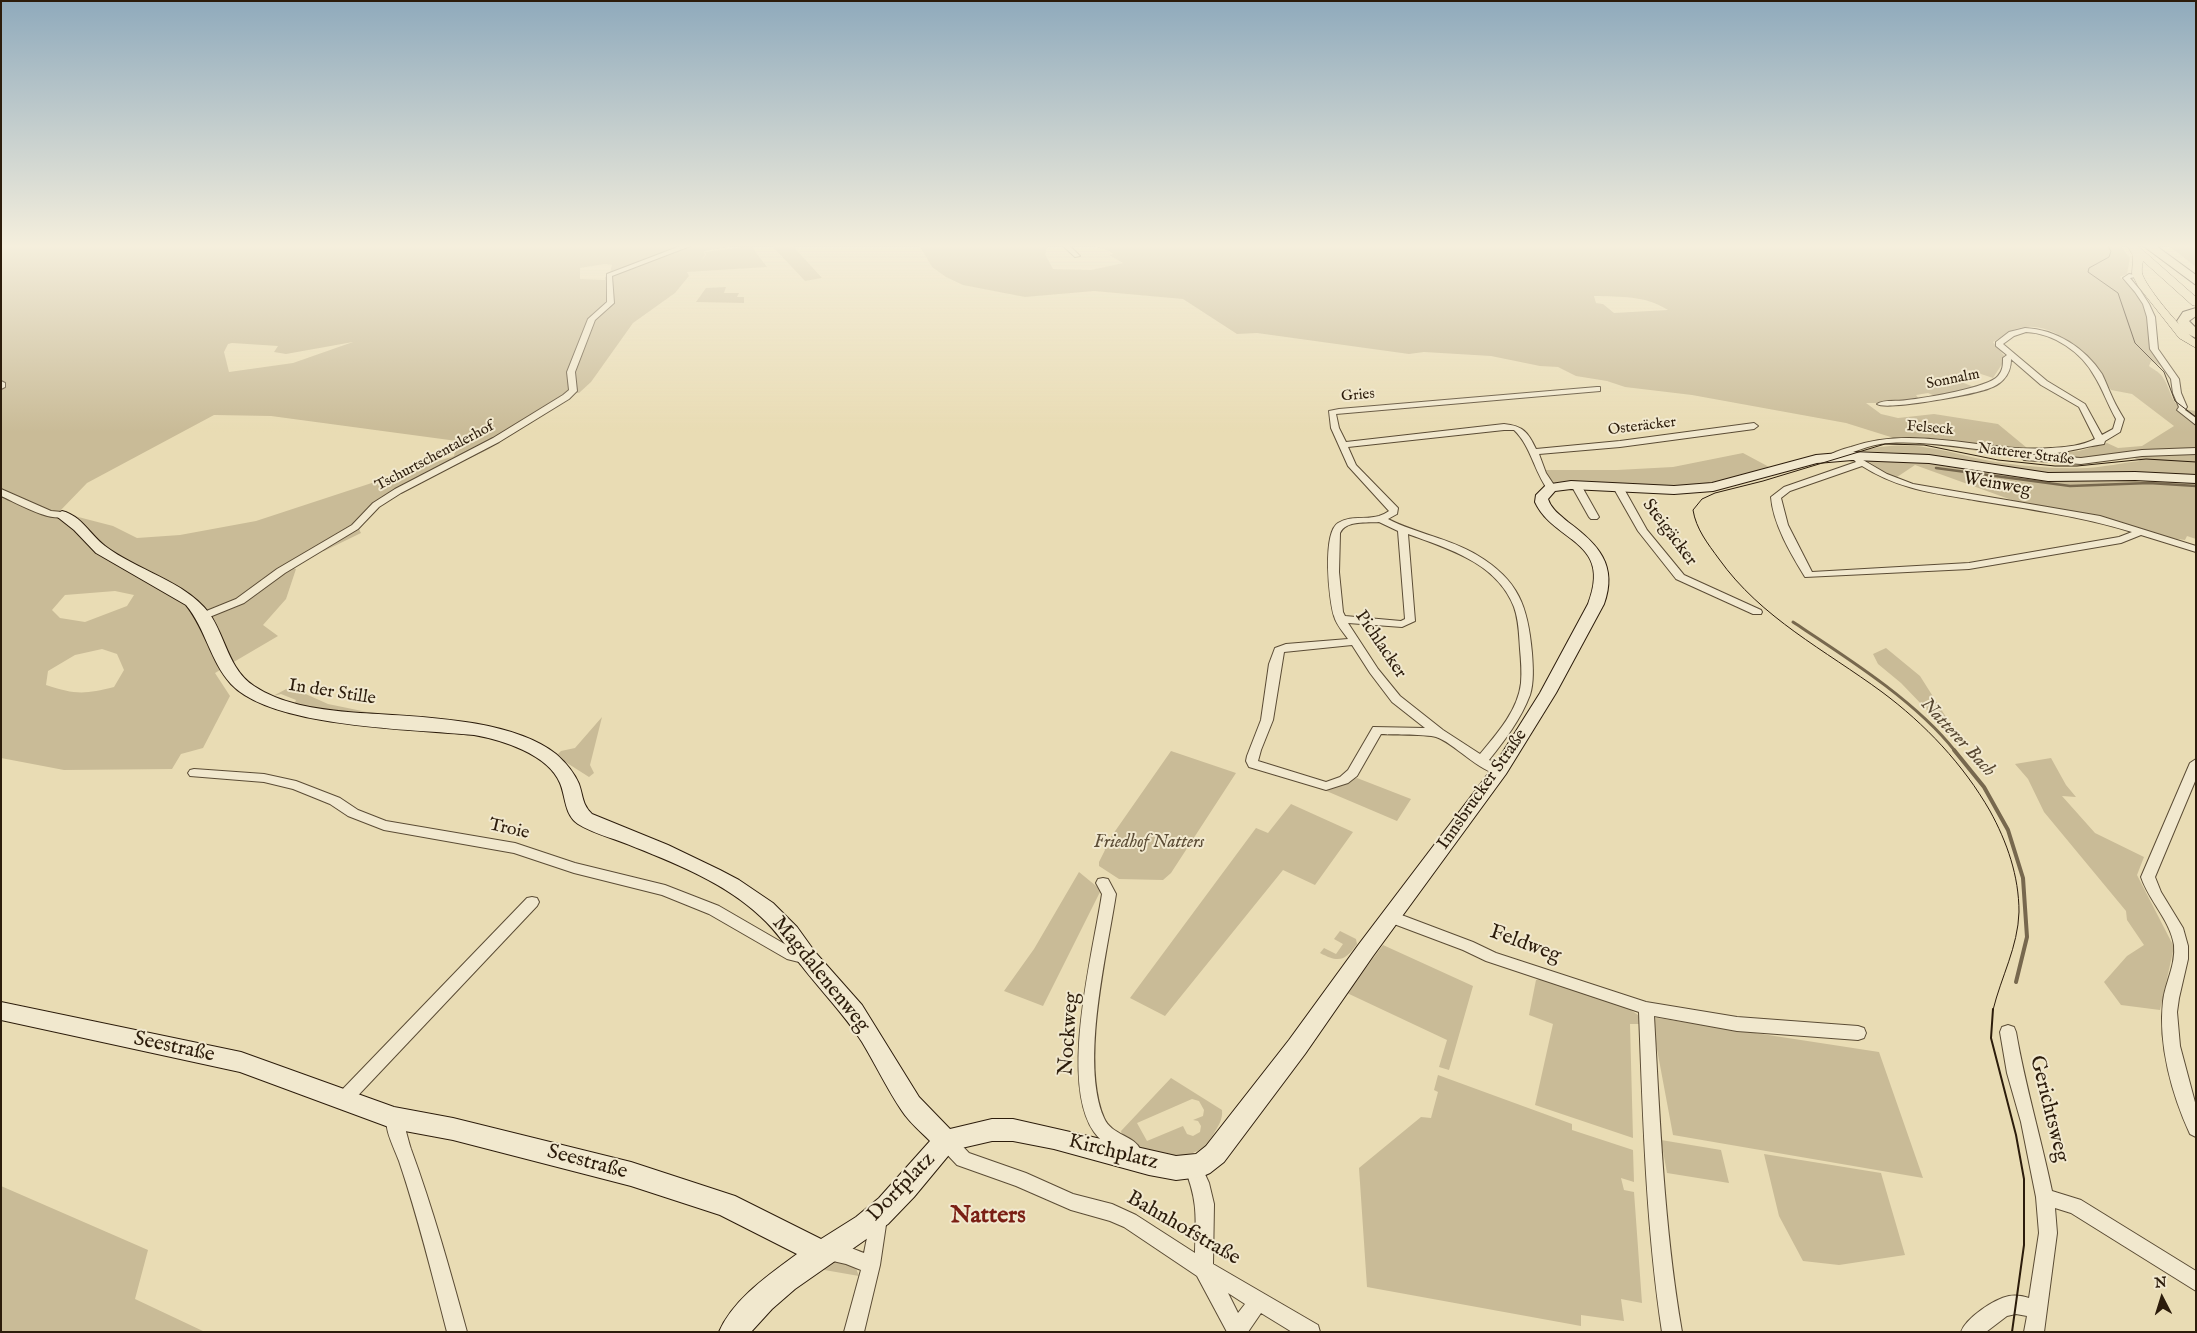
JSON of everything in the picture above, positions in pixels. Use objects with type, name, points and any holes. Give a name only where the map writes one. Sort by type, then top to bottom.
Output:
[{"type":"highway","points":[[2196,312],[2187,315],[2183,321],[2187,328],[2196,334]]},
{"type":"highway","points":[[2178,328],[2196,338]]},
{"type":"main road","points":[[2160,307],[2183,336],[2196,345]]},
{"type":"street","name":"Tschurtschentalerhof","points":[[203,616],[240,600],[281,571],[355,527],[376,505],[398,490],[496,440],[566,397],[573,391],[571,372],[592,319],[607,307]]},
{"type":"street","points":[[2147,307],[2151,317],[2154,349],[2175,379],[2184,407],[2181,410],[2196,423]]},
{"type":"street","points":[[2026,330],[2047,332],[2074,350],[2096,372],[2102,382],[2110,404],[2120,418],[2117,430],[2101,442],[2084,407],[2044,383],[2012,356],[1999,345],[2000,342],[2026,330]]},
{"type":"street","name":"Sonnalm","points":[[1880,404],[1907,402],[1987,387],[2000,379],[2007,368],[2007,358],[2012,356]]},
{"type":"street","name":"Gries","points":[[1343,445],[1332,416],[1336,411],[1597,389]]},
{"type":"street","name":"Osteräcker","points":[[1534,452],[1620,444],[1754,426]]},
{"type":"street","points":[[1381,519],[1394,512],[1393,508],[1352,466],[1343,445],[1504,427],[1519,429],[1534,452],[1544,480],[1550,488],[1576,485],[1674,490],[1713,487],[1816,459],[1854,457]]},
{"type":"street","name":"Felseck","points":[[2101,442],[2075,449],[2039,451],[1924,442],[1883,441],[1787,489],[1776,497],[1776,505],[1809,575],[1896,569],[1934,569],[1989,564],[2121,540],[2142,531]]},
{"type":"street","points":[[1924,442],[1975,452],[2073,461],[2100,460],[2142,453],[2196,450]]},
{"type":"street","name":"Natterer Straße","points":[[1854,457],[1929,459],[2048,477],[2135,476],[2196,479]]},
{"type":"street","name":"Weinweg","points":[[1854,457],[1889,478],[1911,486],[2100,519],[2196,549]]},
{"type":"street","points":[[1576,485],[1594,517]]},
{"type":"street","name":"Steigäcker","points":[[1618,487],[1647,536],[1680,577],[1757,612]]},
{"type":"street","name":"Innsbrucker Straße","points":[[1194,1167],[1201,1165],[1215,1154],[1297,1047],[1500,770],[1548,693],[1602,590],[1602,571],[1591,550],[1554,517],[1542,503],[1542,496],[1550,488]]},
{"type":"street","points":[[1,492],[49,514],[62,515]]},
{"type":"street","name":"In der Stille","points":[[62,515],[81,526],[91,541],[102,550],[183,597],[203,616],[227,667],[248,690],[270,701],[297,710],[328,716],[487,731],[520,741],[550,760]]},
{"type":"street","points":[[1381,519],[1403,529],[1442,542],[1476,558],[1496,576],[1520,608],[1528,676],[1526,686],[1512,719],[1481,761]]},
{"type":"street","name":"Pichlacker","points":[[1381,519],[1347,523],[1339,526],[1335,531],[1334,564],[1340,619],[1354,642],[1396,699],[1439,733],[1481,761],[1500,770]]},
{"type":"street","points":[[1340,619],[1402,624],[1410,621],[1403,529]]},
{"type":"street","points":[[1354,642],[1286,647],[1279,650],[1270,710],[1263,733],[1251,758],[1253,764],[1326,786],[1344,780],[1353,773],[1377,730],[1439,733]]},
{"type":"street","name":"Magdalenenweg","points":[[550,760],[567,778],[576,810],[586,819],[660,850],[732,885],[766,909],[790,933],[807,958],[863,1024],[911,1105],[946,1141]]},
{"type":"street","points":[[2196,763],[2148,877],[2181,943],[2181,959],[2170,999],[2172,1042],[2180,1077],[2196,1129]]},
{"type":"street","name":"Troie","points":[[194,774],[264,778],[296,785],[335,802],[353,813],[384,825],[515,848],[574,868],[665,890],[714,910],[792,955],[807,958]]},
{"type":"street","name":"Nockweg","points":[[1103,883],[1109,894],[1089,1031],[1088,1090],[1093,1114],[1101,1129],[1112,1139],[1134,1150],[1149,1163]]},
{"type":"street","points":[[342,1100],[532,902]]},
{"type":"street","name":"Feldweg","points":[[1391,917],[1468,946],[1491,958],[1646,1008],[1737,1024],[1858,1033]]},
{"type":"street","points":[[1646,1008],[1653,1176],[1658,1232],[1672,1332]]},
{"type":"street","name":"Seestraße","points":[[1,1011],[241,1062],[394,1118],[453,1129],[631,1174],[726,1205],[822,1252]]},
{"type":"street","name":"Gerichtsweg","points":[[2008,1032],[2015,1073],[2029,1122],[2045,1197],[2048,1233],[2034,1332]]},
{"type":"street","points":[[394,1118],[398,1135],[422,1202],[457,1332]]},
{"type":"street","name":"Kirchplatz","points":[[946,1141],[984,1132],[1013,1130],[1054,1138],[1149,1163],[1176,1168],[1194,1167]]},
{"type":"street","name":"Dorfplatz","points":[[733,1332],[753,1309],[822,1252],[849,1238],[878,1216],[893,1202],[946,1141]]},
{"type":"street","name":"Bahnhofstraße","points":[[946,1141],[963,1159],[1020,1179],[1071,1202],[1130,1221],[1204,1269],[1311,1332]]},
{"type":"street","points":[[1194,1167],[1205,1204],[1204,1269],[1236,1330],[1258,1301]]},
{"type":"street","points":[[2045,1197],[2075,1206],[2196,1282]]},
{"type":"street","points":[[854,1332],[871,1265],[878,1216]]},
{"type":"street","points":[[822,1252],[846,1255],[871,1265]]},
{"type":"street","points":[[1970,1332],[1994,1313],[2009,1306],[2036,1309]]},
{"type":"green space","points":[[1,307],[655,307],[633,323],[591,382],[579,393],[568,392],[553,408],[489,449],[372,506],[358,527],[361,533],[324,551],[313,551],[286,566],[296,569],[286,599],[263,625],[278,636],[215,673],[230,696],[203,748],[181,754],[172,769],[64,770],[1,758]],"holes":[[[353,342],[293,363],[229,372],[224,352],[228,344],[232,343],[278,346],[274,352],[286,354]],[[214,415],[271,416],[457,441],[454,456],[256,521],[180,535],[137,538],[113,526],[59,512],[87,483]],[[115,591],[134,595],[127,606],[85,622],[60,618],[52,610],[65,595]],[[102,649],[117,654],[124,670],[114,687],[96,691],[73,692],[46,685],[48,671],[75,655]]]},
{"type":"green space","points":[[1196,307],[1607,307],[1614,313],[1668,310],[1663,307],[2146,307],[2151,318],[2151,338],[2156,351],[2167,369],[2151,361],[2149,366],[2162,376],[2173,399],[2180,407],[2196,411],[2196,475],[2119,473],[2050,475],[1900,453],[1861,451],[1899,445],[1917,446],[1984,460],[2055,468],[2093,467],[2140,461],[2124,452],[2082,459],[2047,458],[1995,454],[1944,445],[2045,454],[2079,451],[2107,443],[2118,448],[2142,446],[2174,426],[2132,394],[2111,390],[2093,366],[2070,343],[2057,334],[2043,328],[2028,327],[2013,330],[1993,342],[2006,358],[1993,378],[1969,370],[1953,379],[1977,388],[1935,396],[1928,393],[1916,395],[1919,399],[1892,403],[1866,403],[1881,414],[1898,418],[1934,414],[1998,424],[2027,448],[1897,439],[1846,423],[1692,395],[1625,387],[1607,381],[1576,376],[1558,367],[1540,366],[1491,356],[1424,352],[1409,354],[1257,333],[1237,334]]},
{"type":"green space","points":[[1743,453],[1771,468],[1717,483],[1682,487],[1553,484],[1543,470],[1617,470],[1673,467]]},
{"type":"green space","points":[[1865,459],[1911,460],[2013,475],[2196,482],[2196,539],[2187,536],[2185,540],[2170,538],[2101,517],[2020,503],[1915,465],[1894,479]]},
{"type":"green space","points":[[1886,648],[1920,676],[1946,717],[1939,718],[1927,710],[1901,683],[1878,664],[1873,654]]},
{"type":"green space","points":[[290,687],[328,704],[367,712],[320,710],[294,705],[296,700],[281,694],[273,696]]},
{"type":"green space","points":[[602,717],[590,765],[594,773],[589,777],[556,756],[561,751],[575,748]]},
{"type":"green space","name":"Friedhof Natters","points":[[1171,751],[1236,773],[1171,873],[1163,880],[1119,879],[1099,866],[1105,850],[1104,847]]},
{"type":"green space","points":[[2051,758],[2066,785],[2076,797],[2062,796],[2095,833],[2144,857],[2137,875],[2174,947],[2160,1010],[2121,1005],[2104,982],[2127,956],[2144,945],[2127,920],[2126,911],[2044,812],[2028,779],[2015,764]]},
{"type":"green space","points":[[1357,778],[1411,799],[1397,821],[1324,790]]},
{"type":"green space","points":[[1291,804],[1353,832],[1315,885],[1283,870],[1165,1016],[1130,998],[1256,828],[1268,833]]},
{"type":"green space","points":[[1079,872],[1101,890],[1043,1006],[1004,991],[1034,949]]},
{"type":"green space","points":[[1340,931],[1356,939],[1357,944],[1353,950],[1341,959],[1332,958],[1320,953],[1324,948],[1336,954],[1343,944],[1334,939]]},
{"type":"green space","points":[[1383,945],[1473,986],[1449,1070],[1439,1067],[1447,1040],[1347,993]]},
{"type":"green space","points":[[1540,979],[1628,1008],[1638,1015],[1642,1024],[1630,1024],[1633,1138],[1535,1105],[1553,1024],[1529,1015],[1536,980]]},
{"type":"green space","points":[[1651,1017],[1879,1052],[1923,1178],[1673,1135]]},
{"type":"green space","points":[[1438,1075],[1572,1124],[1572,1130],[1633,1150],[1634,1182],[1621,1178],[1624,1190],[1634,1192],[1642,1303],[1621,1299],[1624,1321],[1581,1315],[1581,1326],[1367,1287],[1359,1168],[1421,1117],[1431,1118],[1438,1092],[1434,1090]]},
{"type":"green space","points":[[1171,1078],[1222,1110],[1220,1123],[1205,1146],[1195,1152],[1183,1155],[1159,1153],[1134,1145],[1123,1140],[1121,1131]],"holes":[[[1192,1099],[1199,1101],[1204,1110],[1203,1116],[1193,1120],[1198,1121],[1201,1126],[1200,1132],[1193,1136],[1187,1134],[1183,1126],[1147,1141],[1137,1123]]]},
{"type":"green space","points":[[1661,1140],[1721,1150],[1729,1183],[1667,1173]]},
{"type":"green space","points":[[1764,1154],[1881,1173],[1905,1255],[1839,1265],[1803,1261],[1779,1216]]},
{"type":"green space","points":[[1,1186],[148,1250],[135,1299],[205,1332],[1,1332]]},
{"type":"green space","points":[[831,1258],[855,1266],[859,1276],[813,1268]]},
{"type":"waterway","name":"Natterer Bach","points":[[1936,468],[2070,486],[2149,483],[2196,486]]},
{"type":"waterway","name":"Natterer Bach","points":[[1793,622],[1901,697],[1955,751]]},
{"type":"waterway","name":"Natterer Bach","points":[[1954,750],[1984,787],[2008,830],[2023,878],[2027,937],[2016,982]]},
{"type":"tram line","points":[[2123,307],[2135,343],[2164,372],[2175,401],[2196,417]]},
{"type":"tram line","points":[[1993,1010],[2016,937],[2019,912],[2017,885],[2011,860],[2002,835],[1990,811],[1955,761],[1913,717],[1882,692],[1795,632],[1754,599],[1736,580],[1707,542],[1697,524],[1693,510],[1702,499],[1715,493],[1763,481],[1885,444],[1924,445],[1998,460],[2055,466],[2077,466],[2146,459],[2196,462]]},
{"type":"tram line","points":[[1993,1009],[1991,1038],[2016,1135],[2024,1179],[2024,1245],[2012,1332]]},
{"type":"district","name":"Natters","points":[[988,1217]]}]
